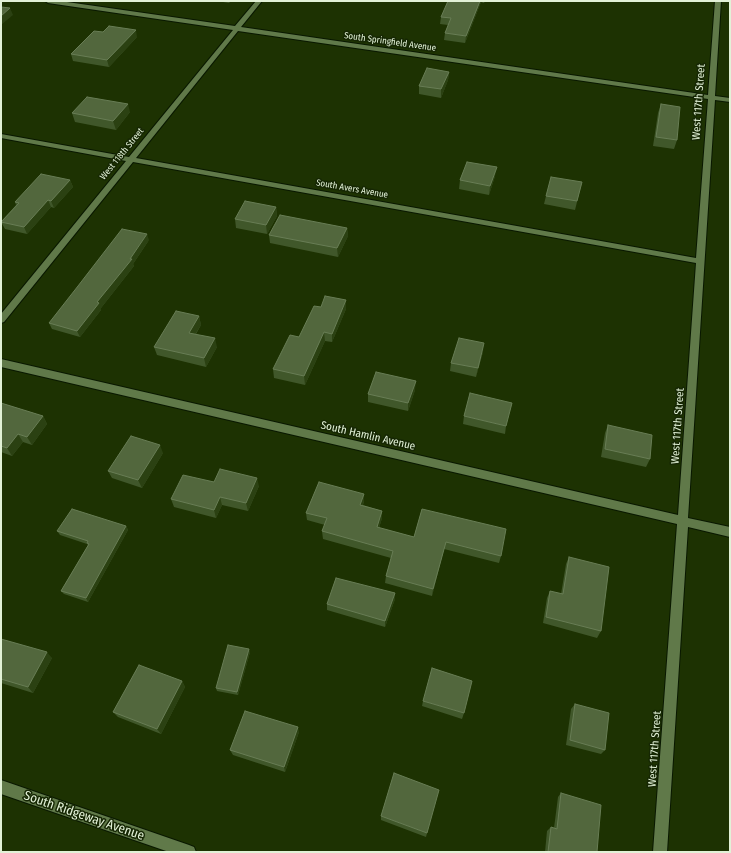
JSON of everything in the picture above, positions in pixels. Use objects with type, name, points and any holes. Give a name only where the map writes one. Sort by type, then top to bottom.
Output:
[{"type":"street","name":"South Springfield Avenue","points":[[48,1],[730,100]]},
{"type":"street","name":"West 118th Street","points":[[1,320],[259,1]]},
{"type":"street","name":"West 117th Street","points":[[660,852],[684,521],[718,1]]},
{"type":"street","name":"South Avers Avenue","points":[[1,136],[700,261]]},
{"type":"street","name":"South Hamlin Avenue","points":[[1,363],[730,532]]},
{"type":"street","name":"South Ridgeway Avenue","points":[[1,787],[189,852]]},
{"type":"building","points":[[448,1],[480,1],[466,36],[445,33],[451,18],[441,17]]},
{"type":"building","points":[[1,7],[10,8],[1,16]]},
{"type":"building","points":[[109,26],[136,30],[107,60],[71,54],[94,31],[103,32]]},
{"type":"building","points":[[427,68],[449,72],[441,89],[419,86]]},
{"type":"building","points":[[87,97],[128,104],[113,121],[72,113]]},
{"type":"building","points":[[661,104],[680,107],[677,140],[656,137]]},
{"type":"building","points":[[467,162],[497,167],[490,186],[460,180]]},
{"type":"building","points":[[41,174],[70,180],[51,201],[48,200],[24,227],[1,222],[19,203],[15,202]]},
{"type":"building","points":[[551,177],[582,182],[577,201],[546,196]]},
{"type":"building","points":[[245,201],[276,207],[266,225],[235,219]]},
{"type":"building","points":[[280,215],[347,228],[337,248],[269,235]]},
{"type":"building","points":[[122,229],[147,234],[130,259],[132,259],[97,302],[99,303],[77,331],[49,323],[78,286]]},
{"type":"building","points":[[325,296],[346,300],[332,334],[324,332],[304,376],[273,369],[290,335],[299,337],[314,306],[321,307]]},
{"type":"building","points":[[176,311],[199,316],[189,333],[215,338],[204,358],[154,347]]},
{"type":"building","points":[[459,338],[484,343],[478,368],[451,363]]},
{"type":"building","points":[[376,372],[416,381],[408,403],[368,394]]},
{"type":"building","points":[[470,393],[512,403],[506,426],[464,416]]},
{"type":"building","points":[[1,403],[43,416],[27,437],[18,434],[7,448],[1,446]]},
{"type":"building","points":[[608,425],[652,435],[650,459],[605,449]]},
{"type":"building","points":[[131,436],[160,445],[138,480],[108,471]]},
{"type":"building","points":[[220,469],[257,478],[246,503],[220,497],[214,510],[171,499],[183,475],[214,482]]},
{"type":"building","points":[[319,482],[364,494],[360,505],[382,511],[377,527],[414,537],[422,509],[506,529],[501,556],[446,542],[433,589],[386,576],[393,551],[322,531],[327,518],[306,513]]},
{"type":"building","points":[[72,509],[126,526],[86,598],[61,591],[89,544],[87,543],[88,541],[57,531]]},
{"type":"building","points":[[569,557],[609,567],[601,631],[546,617],[550,591],[563,594]]},
{"type":"building","points":[[336,578],[395,593],[385,621],[327,604]]},
{"type":"building","points":[[1,639],[47,652],[28,687],[1,679]]},
{"type":"building","points":[[228,645],[249,649],[237,692],[216,688]]},
{"type":"building","points":[[139,665],[182,681],[157,729],[113,712]]},
{"type":"building","points":[[432,668],[472,681],[464,713],[423,701]]},
{"type":"building","points":[[575,704],[609,713],[605,750],[570,740]]},
{"type":"building","points":[[245,711],[298,727],[284,767],[230,750]]},
{"type":"building","points":[[394,773],[439,790],[427,833],[381,816]]},
{"type":"building","points":[[561,793],[601,805],[597,852],[548,852],[551,827],[557,829]]}]
